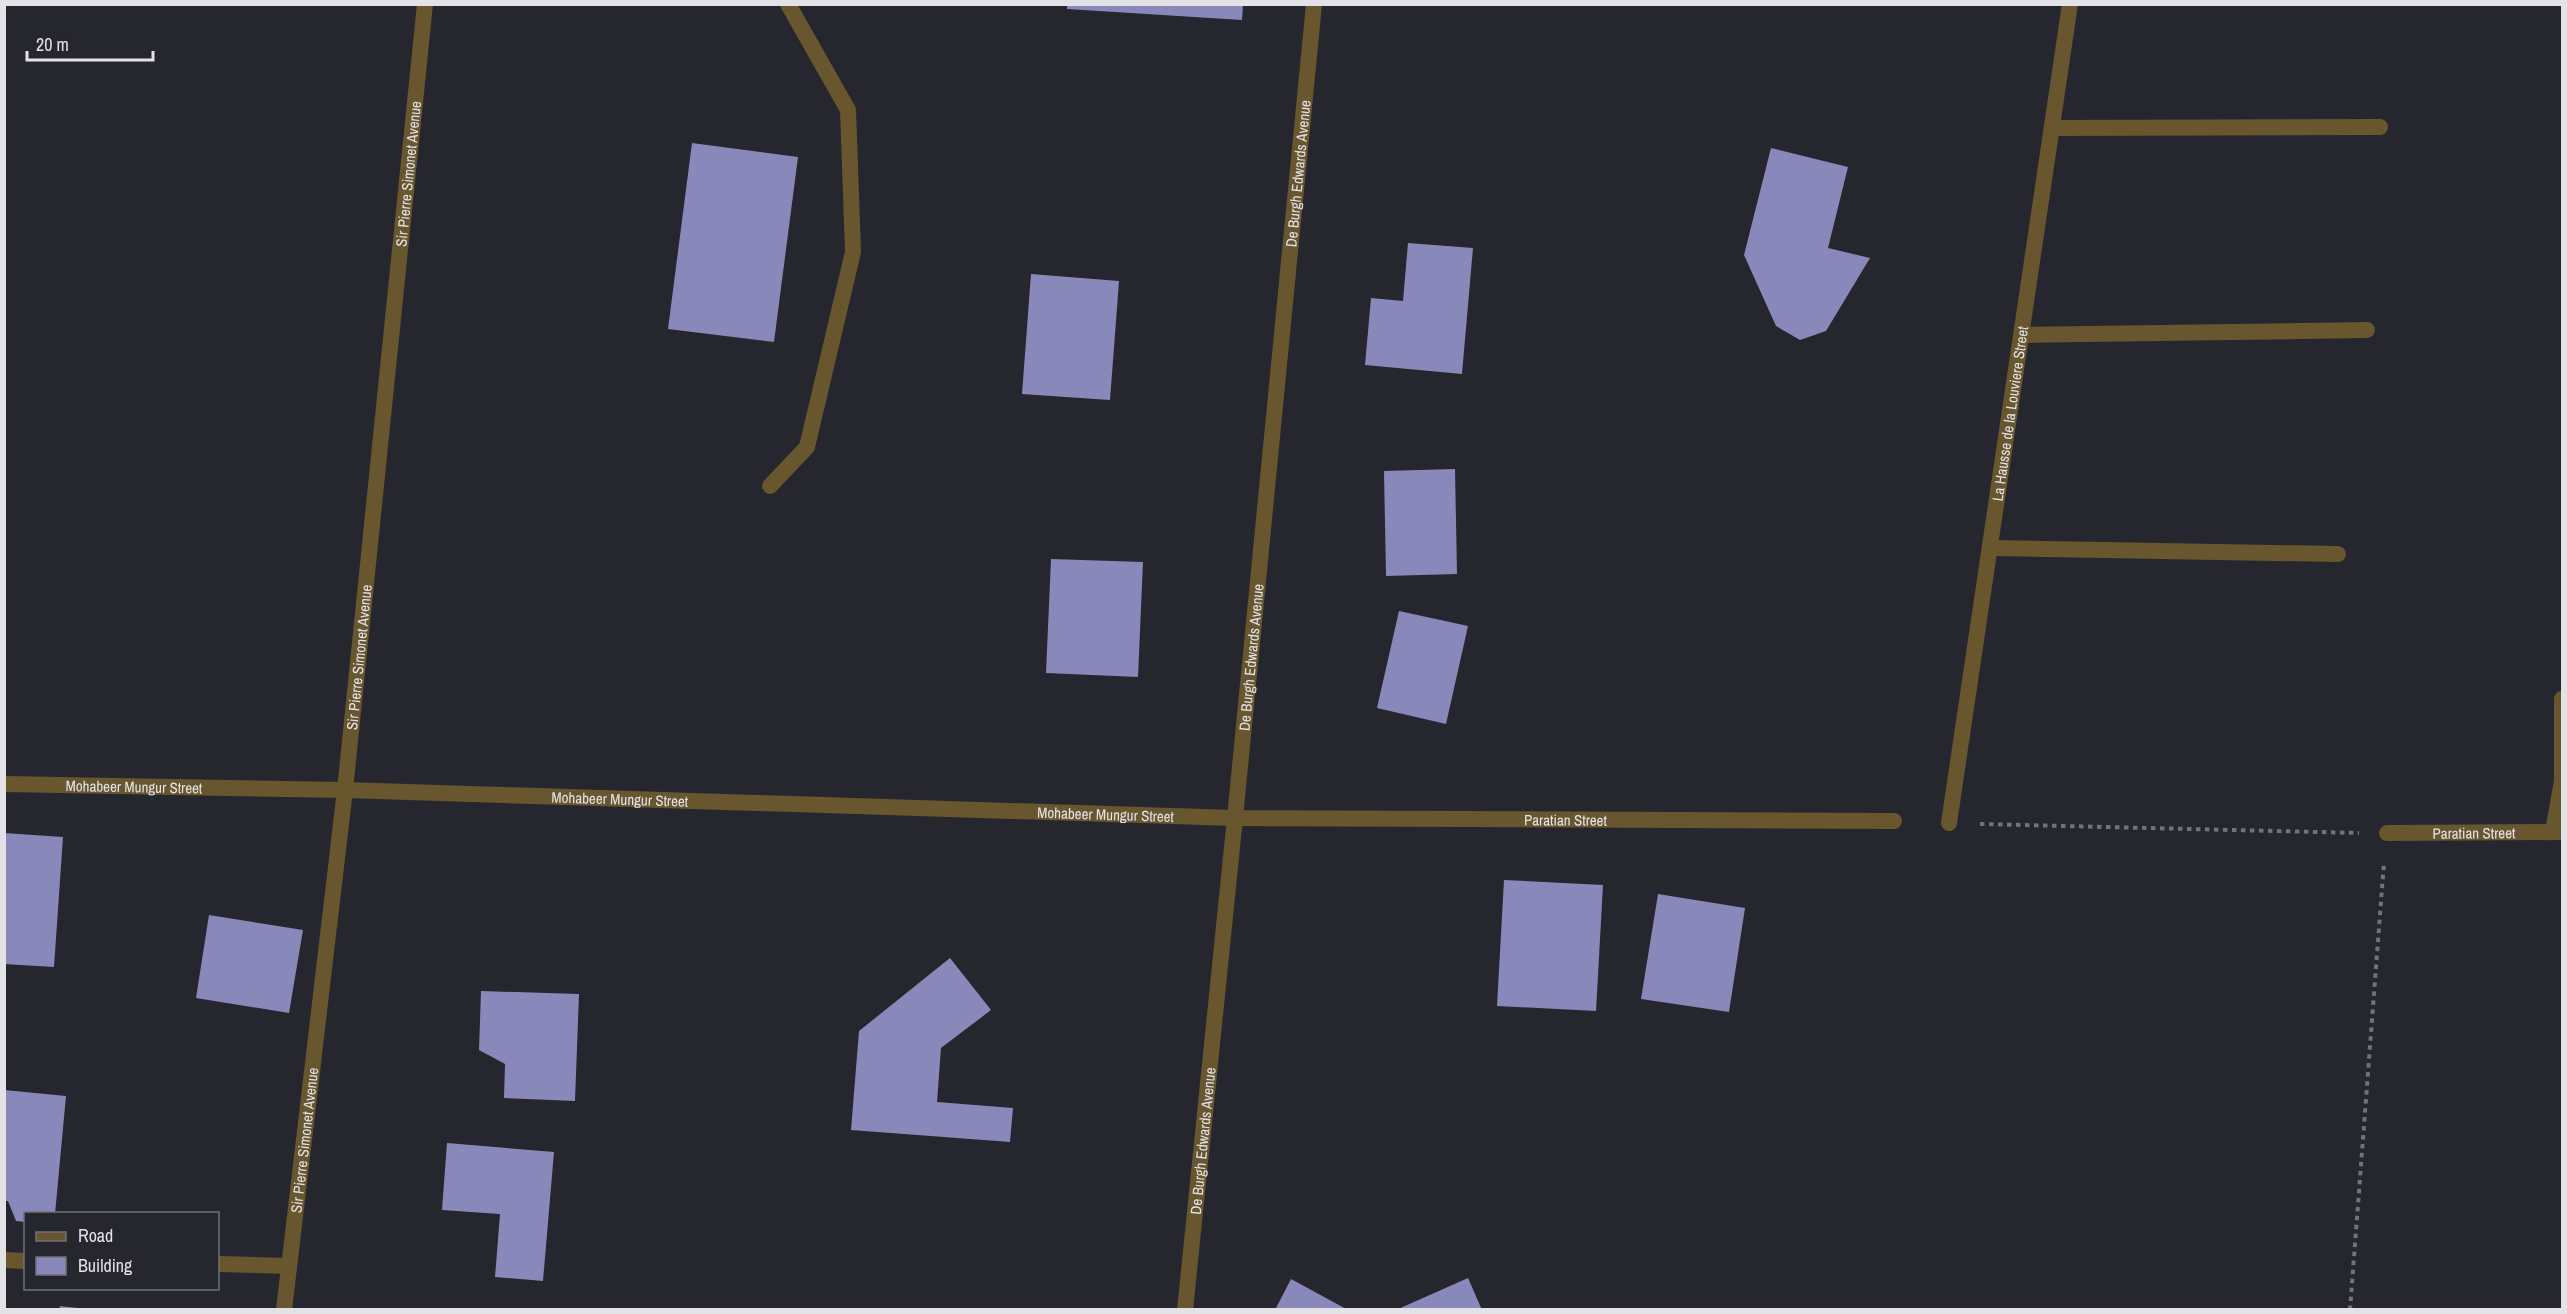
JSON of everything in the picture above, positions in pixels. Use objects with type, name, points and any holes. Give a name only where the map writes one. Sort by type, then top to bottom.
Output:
[{"type":"street","name":"Sir Pierre Simonet Avenue","points":[[284,1310],[345,790],[425,4]]},
{"type":"street","points":[[770,486],[807,447],[853,252],[848,110],[788,4]]},
{"type":"street","name":"De Burgh Edwards Avenue","points":[[1185,1310],[1314,4]]},
{"type":"street","name":"La Hausse de la Louviere Street","points":[[1949,823],[2070,4]]},
{"type":"street","points":[[2052,128],[2380,127]]},
{"type":"street","points":[[2022,335],[2367,330]]},
{"type":"street","points":[[1990,548],[2338,554]]},
{"type":"street","points":[[2558,832],[2562,781],[2562,699]]},
{"type":"street","name":"Mohabeer Mungur Street","points":[[4,784],[345,790],[1235,818]]},
{"type":"street","name":"Paratian Street","points":[[1235,818],[1894,821]]},
{"type":"street","name":"Paratian Street","points":[[2386,833],[2558,832]]},
{"type":"street","points":[[4,1260],[24,1261]]},
{"type":"street","points":[[219,1264],[289,1266]]},
{"type":"path","points":[[1949,823],[2386,833],[2350,1310]]},
{"type":"building","points":[[1067,4],[1243,4],[1242,20],[1067,9]]},
{"type":"building","points":[[692,143],[798,157],[774,342],[668,329]]},
{"type":"building","points":[[1771,148],[1848,167],[1828,248],[1870,258],[1826,331],[1800,340],[1776,326],[1744,255]]},
{"type":"building","points":[[1408,243],[1473,248],[1462,374],[1365,365],[1371,298],[1403,301]]},
{"type":"building","points":[[1031,274],[1119,281],[1110,400],[1022,394]]},
{"type":"building","points":[[1455,469],[1457,574],[1386,576],[1384,471]]},
{"type":"building","points":[[1051,559],[1143,562],[1138,677],[1046,673]]},
{"type":"building","points":[[1399,611],[1468,626],[1446,724],[1377,708]]},
{"type":"building","points":[[4,833],[63,837],[54,967],[4,964]]},
{"type":"building","points":[[1504,880],[1603,885],[1596,1011],[1497,1006]]},
{"type":"building","points":[[1658,894],[1745,908],[1729,1012],[1641,999]]},
{"type":"building","points":[[209,915],[303,930],[289,1013],[196,998]]},
{"type":"building","points":[[950,958],[991,1010],[941,1048],[937,1102],[1013,1108],[1010,1142],[851,1130],[859,1031]]},
{"type":"building","points":[[481,991],[579,994],[575,1101],[504,1098],[505,1064],[479,1050]]},
{"type":"building","points":[[4,1090],[66,1096],[55,1212],[24,1212],[24,1222],[16,1221],[8,1201],[4,1201]]},
{"type":"building","points":[[447,1143],[554,1152],[543,1281],[495,1277],[500,1214],[442,1210]]},
{"type":"building","points":[[1468,1278],[1482,1310],[1396,1310]]},
{"type":"building","points":[[1291,1279],[1348,1310],[1275,1310]]},
{"type":"building","points":[[60,1306],[78,1308],[78,1310],[59,1310]]}]
